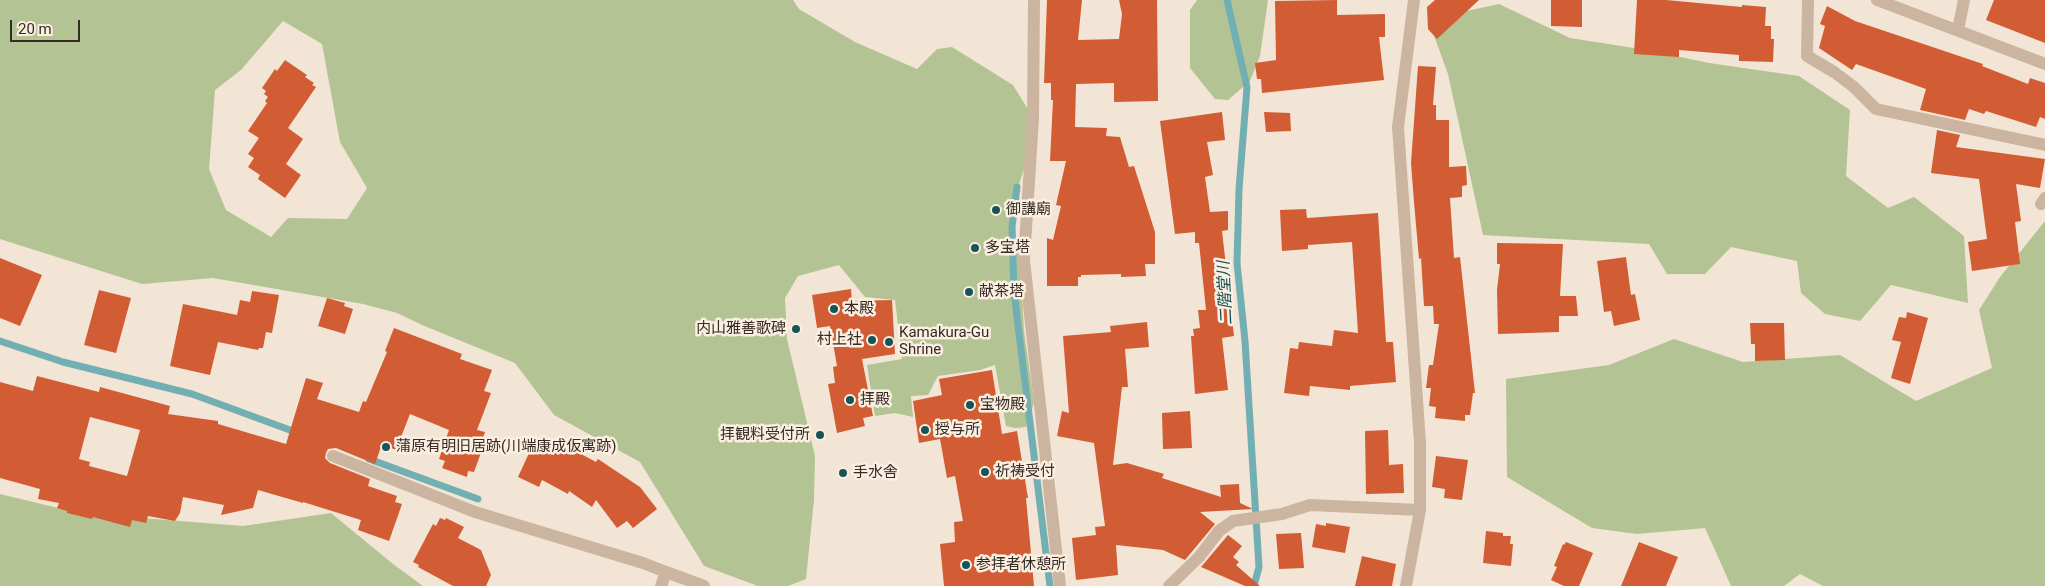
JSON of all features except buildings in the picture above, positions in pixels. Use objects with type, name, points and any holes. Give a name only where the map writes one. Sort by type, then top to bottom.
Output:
[{"type":"street","points":[[1034,0],[1033,119],[1024,260],[1060,586]]},
{"type":"street","points":[[1406,586],[1420,510],[1420,443],[1398,127],[1414,0]]},
{"type":"street","points":[[1808,0],[1807,56],[1834,72],[1854,87],[1876,109],[2045,145]]},
{"type":"street","points":[[1877,0],[2045,64]]},
{"type":"street","points":[[1958,30],[1964,0]]},
{"type":"street","points":[[333,456],[423,490],[474,512],[643,563],[704,586]]},
{"type":"street","points":[[1169,586],[1199,557],[1219,532],[1233,521],[1282,514],[1310,505],[1420,510]]},
{"type":"street","points":[[660,586],[666,572]]},
{"type":"green space","points":[[0,0],[793,0],[799,9],[855,42],[917,69],[937,49],[952,47],[1013,85],[1029,111],[1024,169],[1012,205],[1021,278],[1024,331],[1034,403],[1026,427],[1015,428],[1006,426],[995,365],[980,370],[938,376],[928,395],[911,396],[913,417],[895,413],[875,416],[867,365],[902,359],[895,300],[865,297],[839,265],[798,276],[785,298],[787,339],[815,456],[814,500],[806,579],[788,586],[758,586],[704,566],[640,462],[554,415],[515,363],[397,313],[363,304],[213,278],[142,284],[0,239]],"holes":[[[283,21],[322,44],[340,142],[367,188],[347,219],[288,218],[271,237],[226,210],[209,169],[215,90],[241,70]]]},
{"type":"green space","points":[[1197,0],[1268,0],[1260,56],[1250,81],[1228,100],[1215,99],[1190,68],[1190,10]]},
{"type":"green space","points":[[1499,4],[1570,38],[1647,50],[1709,63],[1799,76],[1850,110],[1846,176],[1888,208],[1914,197],[1964,236],[1968,303],[1891,285],[1860,321],[1825,314],[1801,293],[1797,261],[1731,247],[1705,274],[1667,274],[1649,244],[1483,235],[1448,74],[1433,33],[1462,12]]},
{"type":"green space","points":[[2045,221],[2045,586],[1823,586],[1800,574],[1784,586],[1731,586],[1705,528],[1637,534],[1592,528],[1507,477],[1506,379],[1609,365],[1674,339],[1743,362],[1840,355],[1916,401],[1992,368],[1979,310],[2000,277]]},
{"type":"green space","points":[[0,494],[79,513],[243,526],[331,513],[423,586],[0,586]]},
{"type":"waterway","name":"二階堂川","points":[[1227,0],[1247,87],[1239,189],[1237,263],[1245,341],[1259,567],[1254,586]]},
{"type":"waterway","points":[[1017,187],[1012,227],[1014,292],[1050,586]]},
{"type":"waterway","points":[[0,341],[63,362],[192,394],[298,433]]},
{"type":"waterway","points":[[369,459],[478,499]]},
{"type":"place","name":"御講廟","points":[[996,210]]},
{"type":"place","name":"多宝塔","points":[[975,248]]},
{"type":"place","name":"献茶塔","points":[[969,292]]},
{"type":"place","name":"本殿","points":[[834,309]]},
{"type":"place","name":"内山雅善歌碑","points":[[796,329]]},
{"type":"place","name":"村上社","points":[[872,340]]},
{"type":"place","name":"Kamakura-Gu Shrine","points":[[889,342]]},
{"type":"place","name":"拝殿","points":[[850,400]]},
{"type":"place","name":"宝物殿","points":[[970,405]]},
{"type":"place","name":"授与所","points":[[925,430]]},
{"type":"place","name":"拝観料受付所","points":[[820,435]]},
{"type":"place","name":"蒲原有明旧居跡(川端康成仮寓跡)","points":[[386,447]]},
{"type":"place","name":"祈祷受付","points":[[985,472]]},
{"type":"place","name":"手水舎","points":[[843,473]]},
{"type":"place","name":"参拝者休憩所","points":[[966,565]]}]
